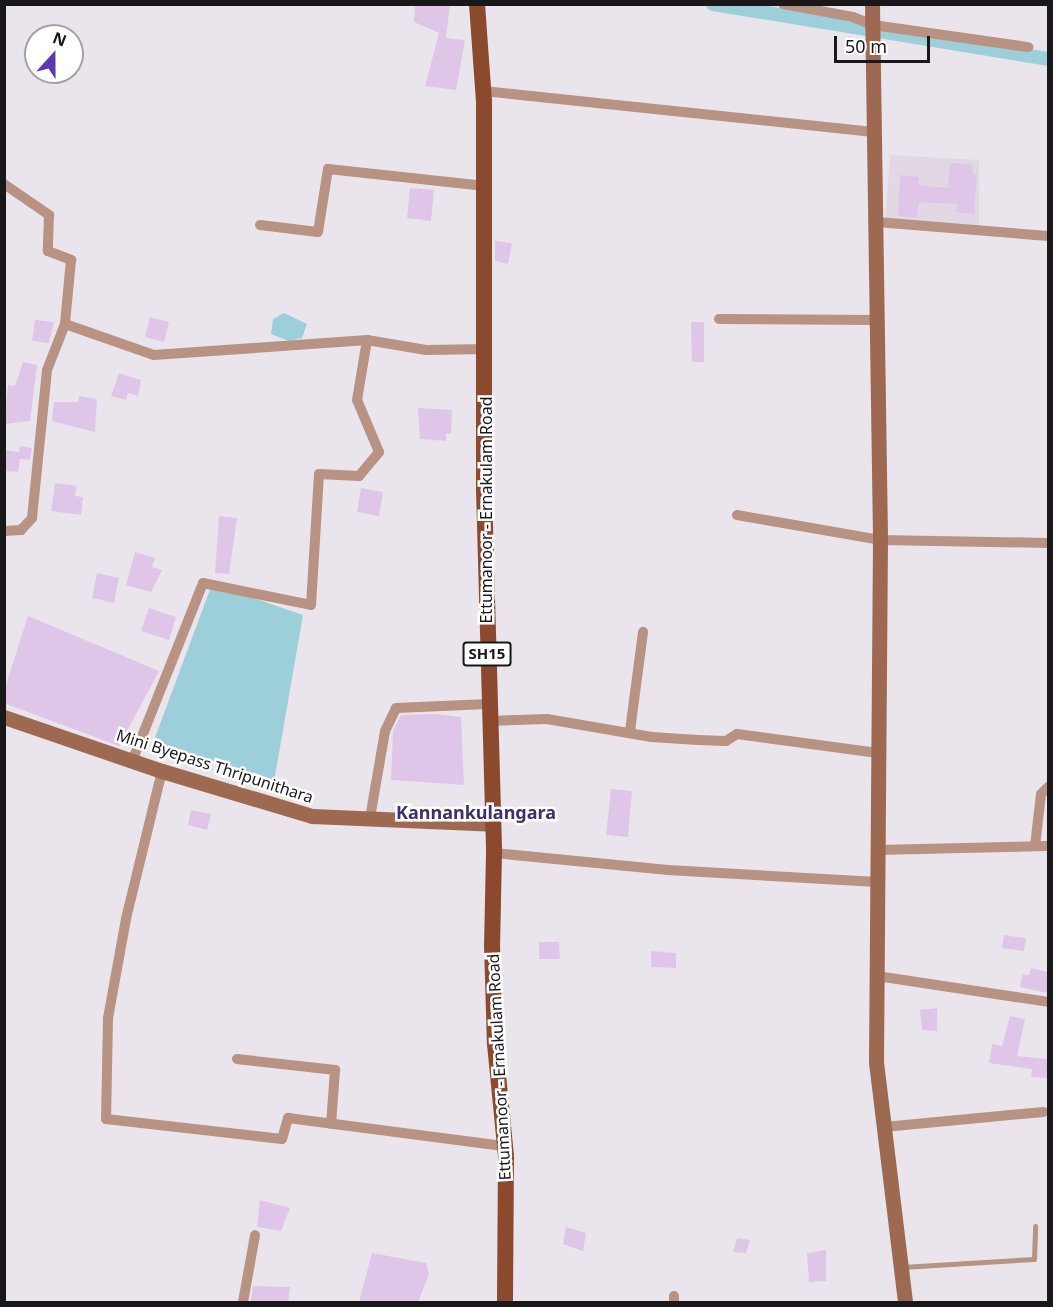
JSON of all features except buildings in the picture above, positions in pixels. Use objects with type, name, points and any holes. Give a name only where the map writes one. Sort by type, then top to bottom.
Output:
[{"type":"main road","name":"Ettumanoor - Ernakulam Road","points":[[477,4],[483,91],[485,186],[489,713],[494,853],[495,1044],[505,1146],[505,1302]]},
{"type":"main road","points":[[872,4],[876,132],[880,540],[876,1062],[904,1302]]},
{"type":"main road","name":"Mini Byepass Thripunithara","points":[[4,717],[133,759],[162,771],[312,816],[492,824]]},
{"type":"street","points":[[783,4],[853,17],[873,25],[1028,47]]},
{"type":"street","points":[[483,91],[876,132]]},
{"type":"street","points":[[260,225],[318,232],[328,169],[485,186]]},
{"type":"street","points":[[4,184],[49,215],[48,251],[71,260],[65,324],[46,370],[32,518],[21,530],[4,531]]},
{"type":"street","points":[[877,222],[1048,236]]},
{"type":"street","points":[[719,319],[878,320]]},
{"type":"street","points":[[65,324],[154,355],[367,340],[426,350],[486,349]]},
{"type":"street","points":[[133,759],[203,583],[311,606],[319,474],[359,476],[379,452],[357,400],[367,340]]},
{"type":"street","points":[[737,515],[880,540],[1048,543]]},
{"type":"street","points":[[630,731],[644,632]]},
{"type":"street","points":[[370,818],[385,731],[396,708],[547,719],[630,731],[651,737],[726,741],[737,734],[878,753]]},
{"type":"street","points":[[162,771],[126,919],[108,1018],[106,1119],[282,1139],[288,1118],[505,1146]]},
{"type":"street","points":[[1035,846],[1041,794],[1048,787]]},
{"type":"street","points":[[877,850],[1048,846]]},
{"type":"street","points":[[494,853],[668,870],[877,882]]},
{"type":"street","points":[[877,976],[1048,1002]]},
{"type":"street","points":[[237,1059],[335,1070],[332,1124]]},
{"type":"street","points":[[884,1127],[1043,1112]]},
{"type":"street","points":[[243,1302],[255,1235]]},
{"type":"lane","points":[[900,1267],[1034,1259],[1035,1226]]},
{"type":"shaded area","points":[[890,155],[979,160],[979,234],[885,228]]},
{"type":"water","points":[[284,313],[307,324],[302,338],[289,341],[271,334],[273,319]]},
{"type":"water","points":[[212,584],[303,615],[274,782],[153,743]]},
{"type":"waterway","points":[[713,4],[1048,59]]},
{"type":"district","name":"Kannankulangara","points":[[476,812]]}]
